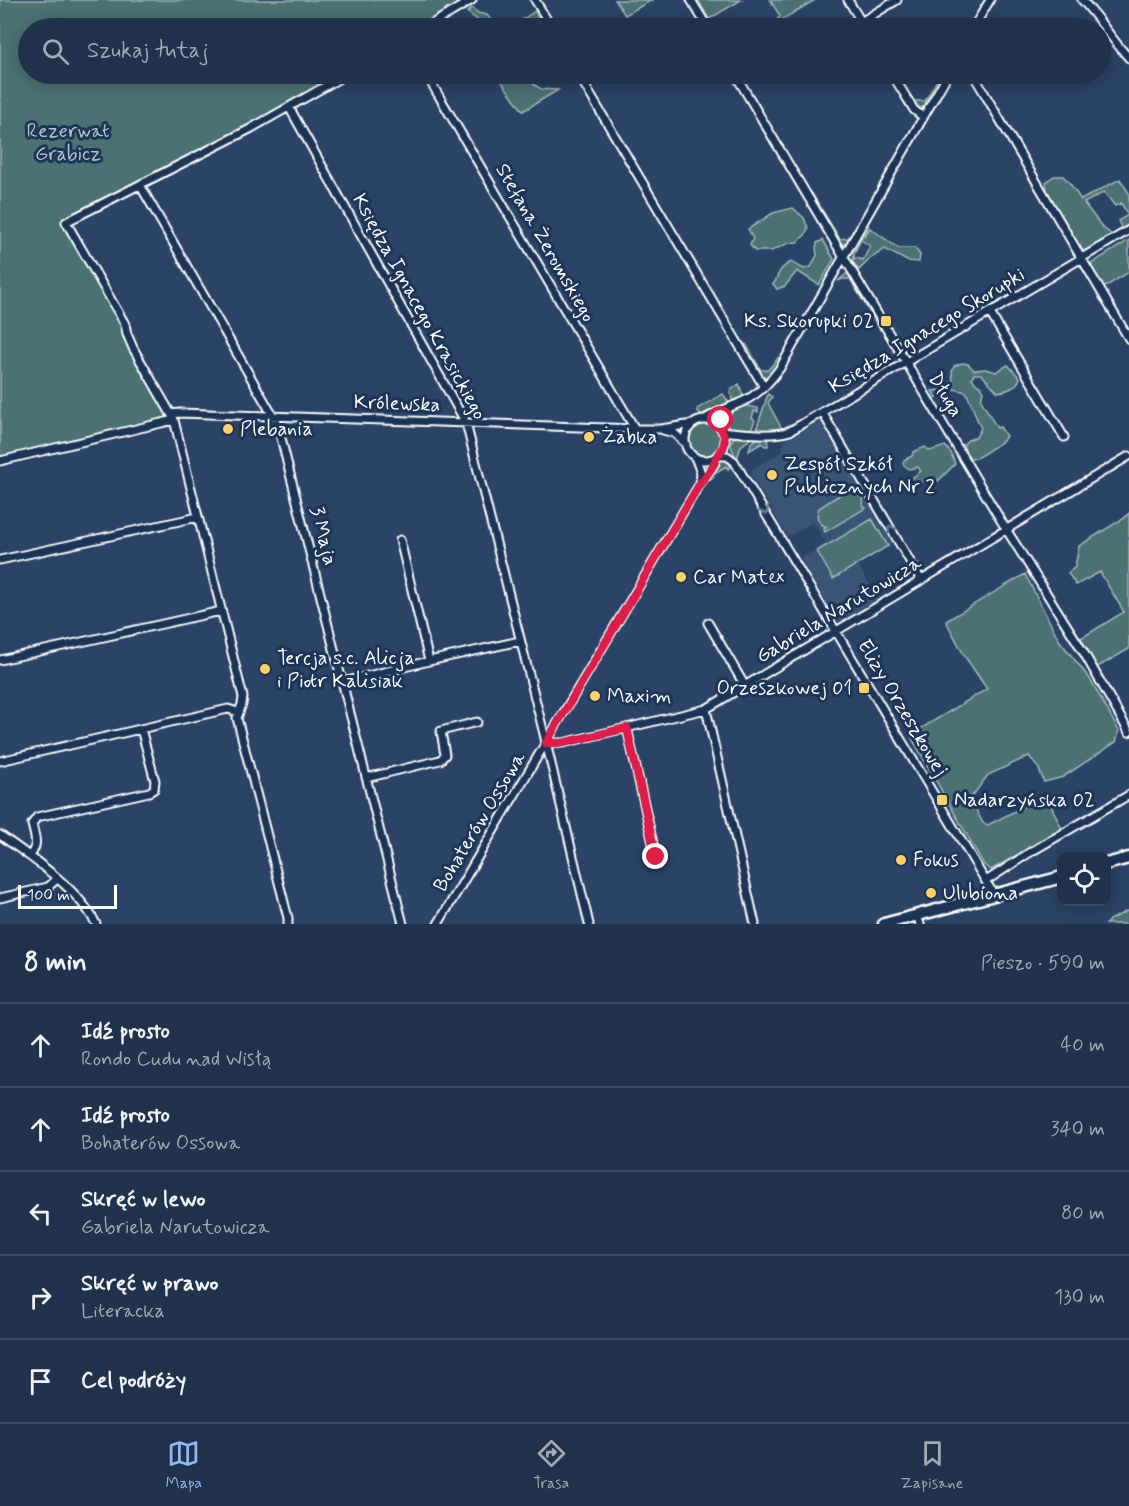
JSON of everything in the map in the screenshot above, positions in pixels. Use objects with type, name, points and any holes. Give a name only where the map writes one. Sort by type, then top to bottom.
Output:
[{"type":"main road","points":[[1111,863],[1129,858]]},
{"type":"main road","points":[[884,924],[918,920],[994,895],[1057,878]]},
{"type":"street","points":[[441,18],[472,0]]},
{"type":"street","points":[[535,0],[546,18]]},
{"type":"street","points":[[691,0],[702,18]]},
{"type":"street","points":[[848,0],[859,18]]},
{"type":"street","points":[[873,18],[897,0]]},
{"type":"street","points":[[980,18],[990,0]]},
{"type":"street","points":[[1082,0],[1098,18]]},
{"type":"street","points":[[1111,36],[1129,58]]},
{"type":"street","points":[[288,924],[237,718],[243,697],[172,417],[133,348],[125,324],[66,222],[250,129],[329,84]]},
{"type":"street","name":"Stefana Żeromskiego","points":[[432,84],[635,429]]},
{"type":"street","points":[[584,84],[764,387]]},
{"type":"street","name":"Długa","points":[[741,84],[1006,529],[1084,653],[1129,732]]},
{"type":"street","points":[[898,84],[914,110],[923,117]]},
{"type":"street","points":[[686,444],[686,432],[693,424],[747,399],[764,387],[775,375],[942,84]]},
{"type":"street","points":[[979,84],[1129,339]]},
{"type":"street","name":"Księdza Ignacego Krasickiego","points":[[289,107],[466,423],[589,924]]},
{"type":"street","name":"3 Maja","points":[[140,185],[279,430],[403,924]]},
{"type":"street","name":"Księdza Ignacego Skorupki","points":[[721,428],[735,432],[783,433],[1129,230]]},
{"type":"street","points":[[990,313],[1064,437]]},
{"type":"street","points":[[725,441],[721,428],[724,415],[730,407]]},
{"type":"street","name":"Królewska","points":[[0,461],[172,417],[180,412],[635,429],[661,429],[693,424]]},
{"type":"street","points":[[822,412],[921,580]]},
{"type":"street","points":[[704,420],[721,428]]},
{"type":"street","points":[[661,429],[674,433],[695,457],[701,473],[699,485]]},
{"type":"street","points":[[695,457],[705,460],[717,457],[722,452],[725,441],[735,432]]},
{"type":"street","name":"Elizy Orzeszkowej","points":[[717,457],[727,456],[734,461],[994,895]]},
{"type":"street","name":"Gabriela Narutowicza","points":[[546,743],[563,743],[706,709],[1129,456]]},
{"type":"street","name":"Bohaterów Ossowa","points":[[438,924],[717,457]]},
{"type":"street","points":[[0,560],[198,517]]},
{"type":"street","points":[[400,540],[429,661]]},
{"type":"street","points":[[0,660],[221,611]]},
{"type":"street","points":[[708,622],[746,686]]},
{"type":"street","points":[[343,682],[520,641]]},
{"type":"street","points":[[0,761],[228,709],[238,712]]},
{"type":"street","points":[[706,709],[755,924]]},
{"type":"street","points":[[366,778],[440,760],[445,755],[441,731],[477,722]]},
{"type":"street","points":[[627,728],[656,857]]},
{"type":"street","points":[[30,856],[36,843],[32,824],[37,818],[154,789],[141,729]]},
{"type":"street","points":[[986,880],[1129,795]]},
{"type":"street","points":[[0,835],[57,879],[80,901],[96,924]]},
{"type":"street","points":[[0,898],[48,887],[57,879]]},
{"type":"shaded area","points":[[821,420],[894,543],[858,565],[878,600],[839,623],[800,559],[826,543],[813,522],[788,537],[751,476],[752,469],[782,452],[783,442]]},
{"type":"green space","name":"Rezerwat Grabicz","points":[[0,0],[469,0],[442,18],[18,18],[18,84],[329,84],[64,221],[122,323],[170,418],[0,458]]},
{"type":"green space","points":[[615,0],[652,0],[625,15]]},
{"type":"green space","points":[[698,0],[741,0],[711,18],[708,18]]},
{"type":"green space","points":[[770,0],[815,0],[785,18],[778,18],[780,16]]},
{"type":"green space","points":[[472,8],[489,18],[475,18],[467,12]]},
{"type":"green space","points":[[535,11],[538,18],[524,18]]},
{"type":"green space","points":[[503,84],[533,84],[541,89],[558,90],[523,111]]},
{"type":"green space","points":[[935,84],[939,84],[927,104],[921,108],[910,99],[911,97],[914,101],[925,101]]},
{"type":"green space","points":[[1054,176],[1063,176],[1081,200],[1120,179],[1129,193],[1129,224],[1122,229],[1118,221],[1128,215],[1121,203],[1115,206],[1104,192],[1084,203],[1102,227],[1112,235],[1083,252],[1047,193],[1046,182]]},
{"type":"green space","points":[[811,192],[840,239],[851,235],[849,242],[843,244],[837,240],[810,194]]},
{"type":"green space","points":[[793,208],[804,218],[808,228],[805,235],[797,242],[771,251],[755,251],[750,245],[753,239],[748,229],[773,213]]},
{"type":"green space","points":[[869,225],[864,236],[870,228],[898,248],[915,248],[920,255],[919,262],[907,261],[885,249],[859,270],[852,261],[854,251]],"holes":[[[861,240],[870,246],[863,260],[854,259],[854,253]]]},
{"type":"green space","points":[[823,240],[834,259],[819,285],[797,271],[785,286],[777,289],[773,284],[782,268],[791,262],[804,269],[811,267],[817,255],[817,243]]},
{"type":"green space","points":[[1129,240],[1129,272],[1105,287],[1100,285],[1088,266]]},
{"type":"green space","points":[[846,274],[850,274],[882,328],[880,330],[850,279],[838,281]]},
{"type":"green space","points":[[746,344],[761,370],[768,370],[779,357],[781,360],[771,374],[765,377],[760,374],[743,346]]},
{"type":"green space","points":[[962,363],[968,364],[974,370],[986,369],[996,372],[1008,365],[1020,378],[1012,388],[998,392],[981,374],[974,374],[972,378],[982,387],[981,400],[997,428],[1000,427],[1006,436],[1003,441],[977,458],[970,458],[963,445],[976,437],[981,428],[966,392],[954,389],[936,398],[932,391],[943,390],[953,380],[954,366]]},
{"type":"green space","points":[[739,384],[743,396],[733,402],[730,391]]},
{"type":"green space","points":[[723,394],[729,403],[700,415],[697,409]]},
{"type":"green space","points":[[768,394],[772,397],[768,403],[782,429],[791,424],[792,426],[780,431],[759,430],[757,427]]},
{"type":"green space","points":[[743,405],[758,408],[758,412],[754,411],[752,418],[755,420],[751,430],[734,429],[726,423],[725,418],[731,411]]},
{"type":"green space","points":[[703,423],[714,426],[720,432],[719,449],[708,458],[700,456],[692,448],[689,439],[692,429]]},
{"type":"green space","points":[[738,435],[751,436],[741,446],[737,459],[731,442]]},
{"type":"green space","points":[[758,436],[768,439],[768,446],[762,443],[749,451],[751,443]]},
{"type":"green space","points":[[945,446],[951,453],[955,464],[938,481],[928,477],[924,482],[914,482],[913,477],[921,471],[918,467],[909,469],[903,464],[904,460],[912,456],[913,452],[925,447],[930,451]]},
{"type":"green space","points":[[727,459],[732,462],[728,469],[726,466],[704,483],[721,460]]},
{"type":"green space","points":[[851,489],[861,494],[863,506],[866,508],[825,532],[824,529],[827,527],[819,522],[817,517],[819,508]]},
{"type":"green space","points":[[1129,513],[1129,649],[1096,668],[1081,638],[1124,612],[1100,572],[1076,585],[1068,573],[1075,567],[1079,546]]},
{"type":"green space","points":[[872,519],[888,546],[833,579],[817,551]]},
{"type":"green space","points":[[1025,574],[1059,640],[1090,679],[1119,731],[1116,742],[1063,777],[1044,782],[1039,769],[1029,756],[988,775],[970,799],[983,823],[988,825],[1046,795],[1062,829],[991,870],[984,865],[910,735],[987,689],[964,655],[946,621]]},
{"type":"green space","points":[[1129,910],[1129,924],[1106,924],[1109,920]]},
{"type":"place","name":"Ks. Skorupki 02","points":[[886,321]]},
{"type":"place","name":"Plebania","points":[[228,429]]},
{"type":"place","name":"Żabka","points":[[589,437]]},
{"type":"place","name":"Zespół Szkół Publicznych Nr 2","points":[[772,475]]},
{"type":"place","name":"Car Matex","points":[[681,577]]},
{"type":"place","name":"Tercja s.c. Alicja i Piotr Kalisiak","points":[[265,669]]},
{"type":"place","name":"Orzeszkowej 01","points":[[864,688]]},
{"type":"place","name":"Maxim","points":[[595,696]]},
{"type":"place","name":"Nadarzyńska 02","points":[[942,800]]},
{"type":"place","name":"Fokus","points":[[901,860]]},
{"type":"place","name":"Ulubiona","points":[[931,893]]},
{"type":"route","points":[[656,857],[627,728],[563,743],[546,743],[699,485],[722,452],[725,436],[719,426],[721,420]]}]
